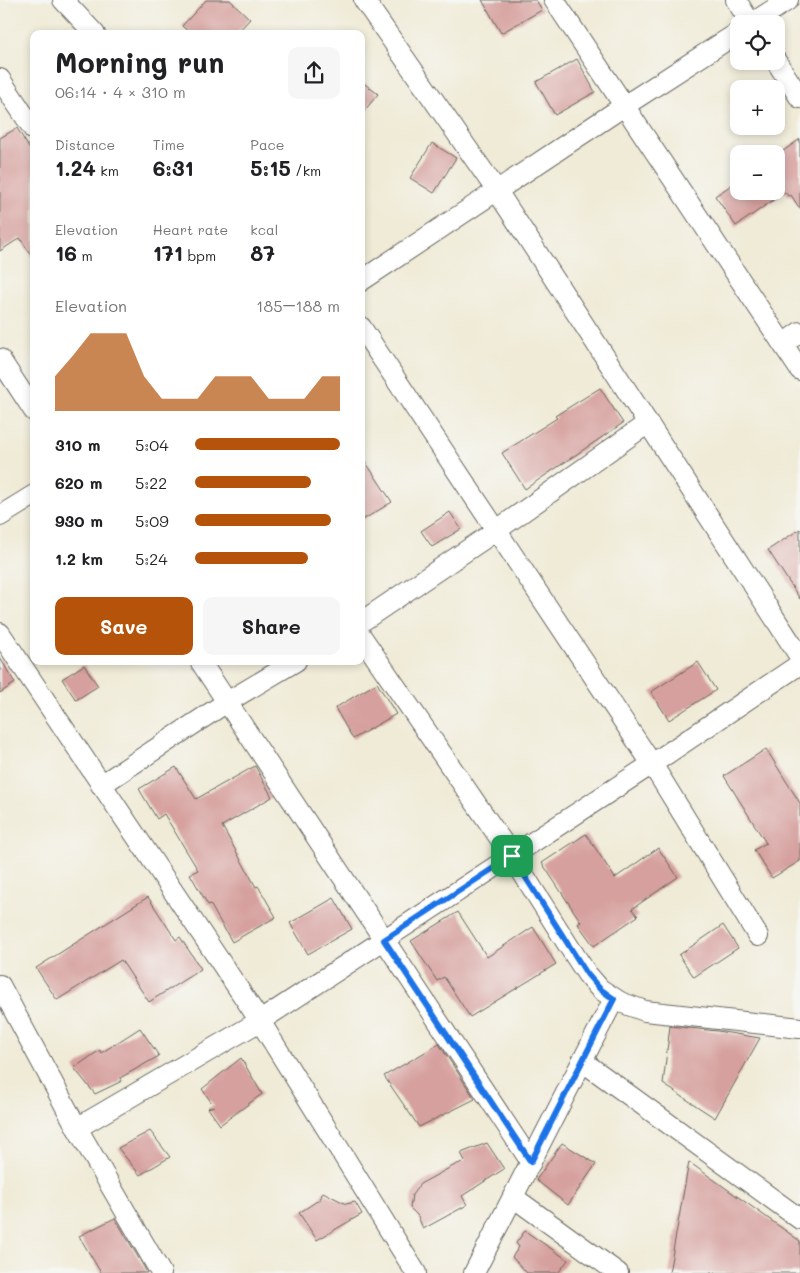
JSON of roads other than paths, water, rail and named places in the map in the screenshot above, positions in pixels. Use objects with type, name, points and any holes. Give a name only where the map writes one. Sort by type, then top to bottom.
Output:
[{"type":"street","points":[[62,0],[91,30]]},
{"type":"street","points":[[364,0],[496,191],[800,657]]},
{"type":"street","points":[[554,0],[800,370]]},
{"type":"street","points":[[736,0],[745,15]]},
{"type":"street","points":[[765,15],[788,0]]},
{"type":"street","points":[[365,278],[730,38]]},
{"type":"street","points":[[782,70],[800,98]]},
{"type":"street","points":[[0,80],[30,124]]},
{"type":"street","points":[[782,344],[800,332]]},
{"type":"street","points":[[365,333],[652,764],[758,936]]},
{"type":"street","points":[[0,359],[30,405]]},
{"type":"street","points":[[365,619],[498,530],[648,424]]},
{"type":"street","points":[[0,516],[30,497]]},
{"type":"street","points":[[0,633],[260,1021],[416,1273]]},
{"type":"street","points":[[365,642],[512,856],[587,974],[600,989],[614,999],[632,1007],[645,1010],[800,1028]]},
{"type":"street","points":[[77,1128],[260,1021],[652,764],[800,664]]},
{"type":"street","points":[[203,665],[531,1162]]},
{"type":"street","points":[[101,785],[227,702],[289,665]]},
{"type":"street","points":[[0,985],[77,1128],[161,1273]]},
{"type":"street","points":[[474,1273],[614,999]]},
{"type":"street","points":[[582,1061],[800,1219]]},
{"type":"street","points":[[513,1197],[618,1273]]}]
